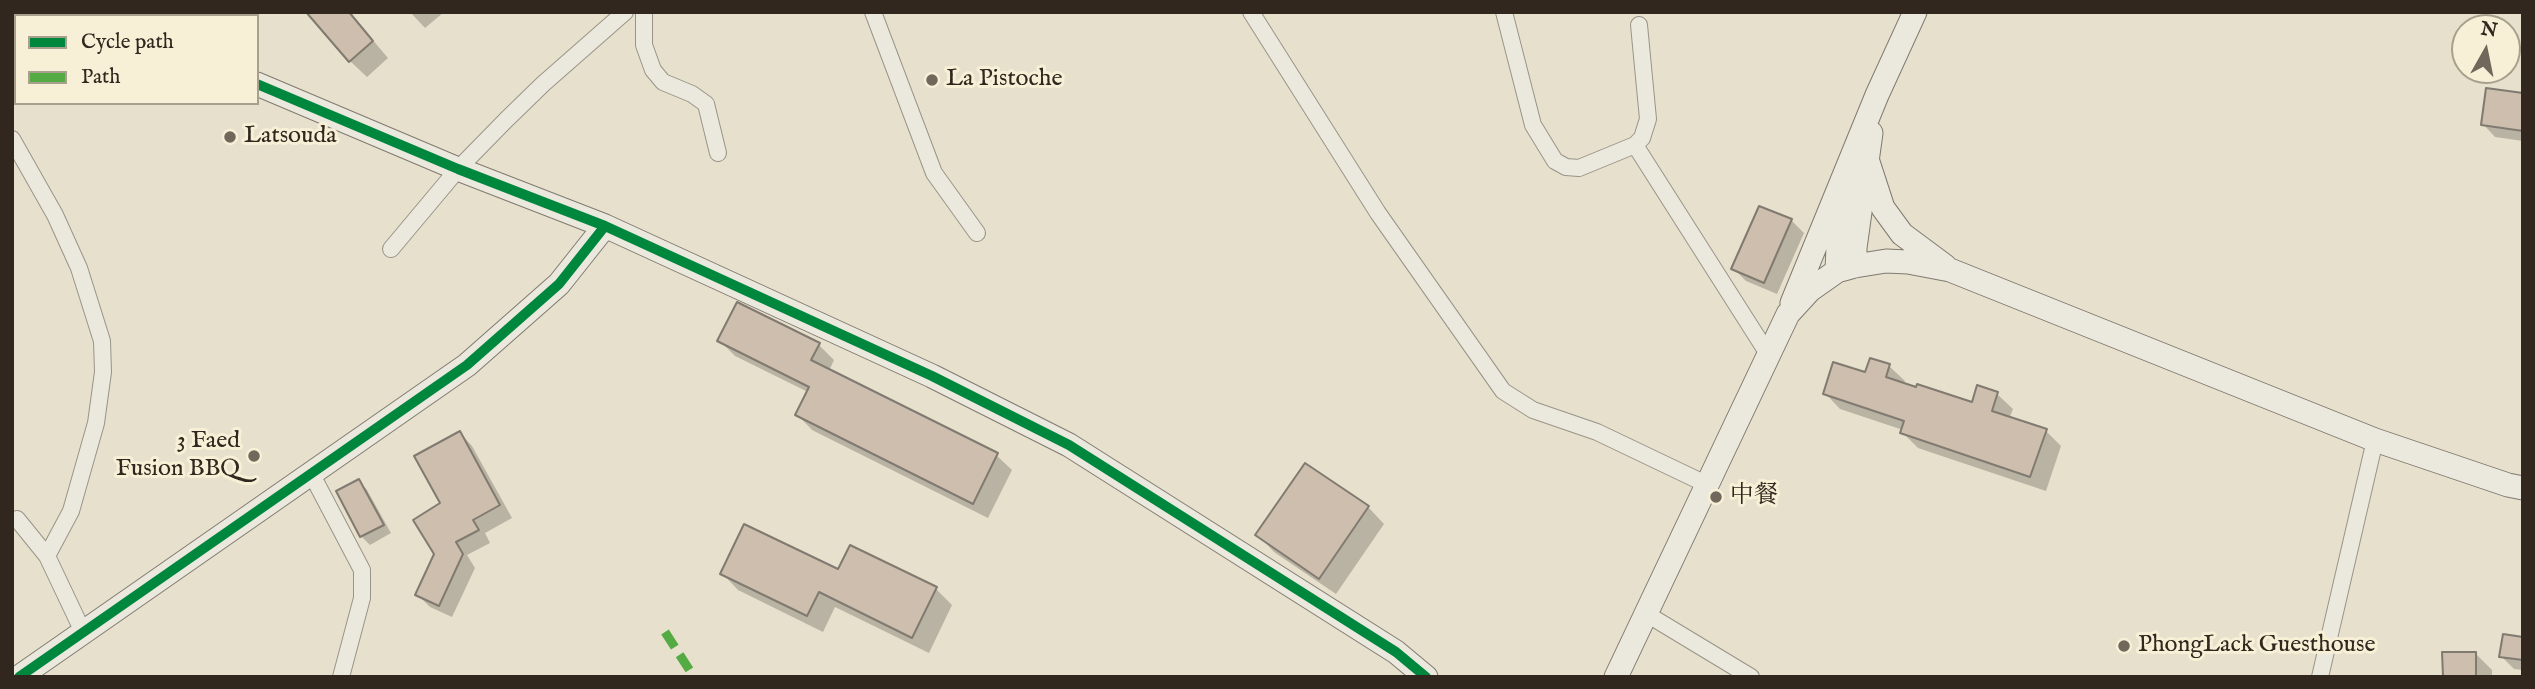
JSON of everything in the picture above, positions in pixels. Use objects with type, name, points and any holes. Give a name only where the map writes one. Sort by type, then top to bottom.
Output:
[{"type":"street","points":[[391,249],[458,169],[543,83],[625,12]]},
{"type":"street","points":[[644,12],[644,46],[653,70],[663,82],[692,94],[706,104],[718,153]]},
{"type":"street","points":[[873,12],[934,173],[977,233]]},
{"type":"street","points":[[1251,12],[1378,213],[1503,391],[1533,411],[1597,432],[1708,485]]},
{"type":"street","points":[[1504,12],[1534,125],[1555,161],[1566,167],[1579,168],[1635,145],[1642,138],[1648,119],[1639,25]]},
{"type":"street","points":[[1616,677],[1788,314],[1877,95],[1915,12]]},
{"type":"street","points":[[259,85],[458,169],[604,226],[932,376],[1069,445],[1396,652],[1426,677]]},
{"type":"street","points":[[1846,268],[1855,248],[1877,95]]},
{"type":"street","points":[[1846,268],[1838,246],[1843,212],[1877,95]]},
{"type":"street","points":[[12,139],[55,215],[79,268],[102,341],[103,372],[96,423],[71,512],[47,556]]},
{"type":"street","points":[[1635,145],[1768,354]]},
{"type":"street","points":[[1867,159],[1883,208],[1902,234],[1950,270]]},
{"type":"street","points":[[19,677],[467,365],[559,284],[604,226]]},
{"type":"street","points":[[1788,314],[1810,290],[1846,268],[1886,261],[1950,270],[2375,440],[2523,488]]},
{"type":"street","points":[[2320,677],[2375,440]]},
{"type":"street","points":[[311,473],[362,570],[362,598],[341,677]]},
{"type":"street","points":[[17,519],[47,556],[84,634]]},
{"type":"street","points":[[1645,613],[1751,677]]},
{"type":"building","points":[[306,12],[349,12],[373,41],[349,62]]},
{"type":"building","points":[[2486,88],[2523,93],[2523,131],[2481,125]]},
{"type":"building","points":[[1759,206],[1792,219],[1764,283],[1731,269]]},
{"type":"building","points":[[737,302],[820,343],[811,360],[998,453],[973,504],[795,415],[809,387],[717,341]]},
{"type":"building","points":[[1870,358],[1890,364],[1886,377],[1972,402],[1977,385],[1998,392],[1992,411],[2047,429],[2030,477],[1900,433],[1904,421],[1823,394],[1833,362],[1865,372]]},
{"type":"building","points":[[460,431],[500,505],[473,520],[479,530],[456,542],[463,554],[439,606],[415,595],[434,554],[413,520],[440,503],[414,456]]},
{"type":"building","points":[[1305,463],[1369,506],[1319,579],[1255,535]]},
{"type":"building","points":[[359,479],[384,525],[360,537],[336,491]]},
{"type":"building","points":[[744,524],[838,569],[850,545],[937,587],[912,638],[819,592],[807,616],[720,574]]},
{"type":"building","points":[[2503,634],[2523,637],[2523,660],[2499,657]]},
{"type":"building","points":[[2442,652],[2476,652],[2476,677],[2443,677]]},
{"type":"marked path","points":[[665,632],[694,677]]},
{"type":"cycle path","points":[[259,85],[458,169],[605,226],[932,376],[1069,445],[1396,652],[1426,677]]},
{"type":"cycle path","points":[[19,677],[467,365],[559,284],[605,226]]},
{"type":"place","name":"La Pistoche","points":[[932,80]]},
{"type":"place","name":"Latsouda","points":[[230,137]]},
{"type":"place","name":"3 Faed Fusion BBQ","points":[[254,456]]},
{"type":"place","name":"中餐","points":[[1716,497]]},
{"type":"place","name":"PhongLack Guesthouse","points":[[2124,646]]}]
